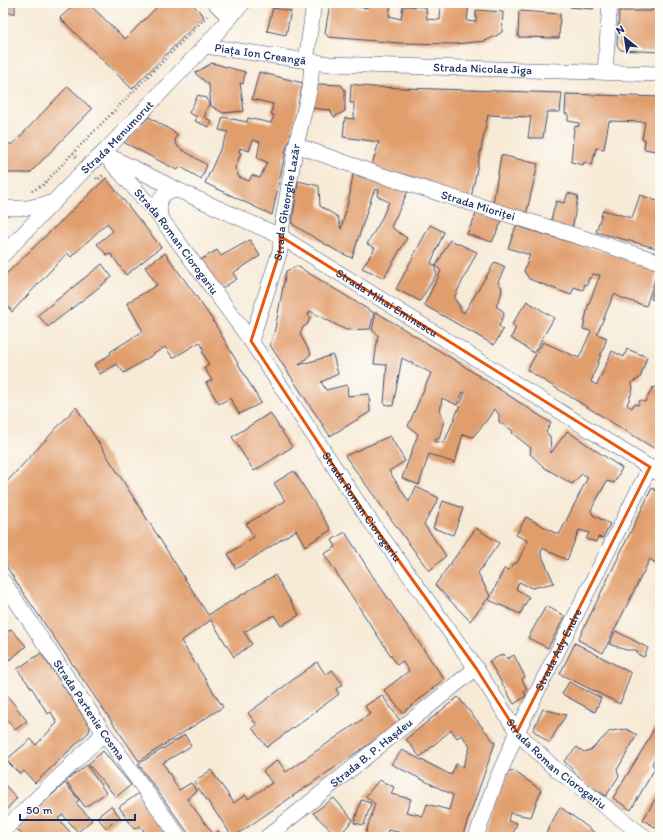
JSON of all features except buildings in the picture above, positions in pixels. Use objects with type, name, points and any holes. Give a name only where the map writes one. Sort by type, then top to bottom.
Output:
[{"type":"street","points":[[215,3],[230,18]]},
{"type":"street","name":"Strada Menumorut","points":[[3,255],[205,46],[243,3]]},
{"type":"street","name":"Piața Ion Creangă","points":[[205,46],[309,61],[314,3]]},
{"type":"street","points":[[606,72],[610,3]]},
{"type":"street","name":"Strada Nicolae Jiga","points":[[309,61],[329,64],[660,74]]},
{"type":"street","name":"Strada Gheorghe Lazăr","points":[[251,341],[280,251],[280,236],[296,146],[310,88],[309,61]]},
{"type":"street","name":"Strada Mioriței","points":[[296,146],[380,175],[660,262]]},
{"type":"street","name":"Strada Mihai Eminescu","points":[[103,153],[180,191],[280,236],[655,470]]},
{"type":"street","name":"Strada Roman Ciorogariu","points":[[103,153],[160,217],[251,341],[366,515],[476,668],[517,732],[553,767],[645,837]]},
{"type":"street","points":[[160,217],[159,208],[161,199],[165,192],[170,190],[180,191]]},
{"type":"street","points":[[3,208],[27,208],[54,202]]},
{"type":"street","name":"Strada Ady Endre","points":[[476,837],[494,786],[517,732],[655,470]]},
{"type":"street","name":"Strada Partenie Cosma","points":[[3,581],[104,733],[179,837]]},
{"type":"street","name":"Strada B. P. Hașdeu","points":[[267,837],[476,668]]},
{"type":"street","points":[[3,831],[104,733]]},
{"type":"path","points":[[31,191],[44,185],[73,153]]},
{"type":"highlighted area","points":[[280,236],[650,467],[517,732],[476,668],[366,515],[251,341],[280,251]]}]
